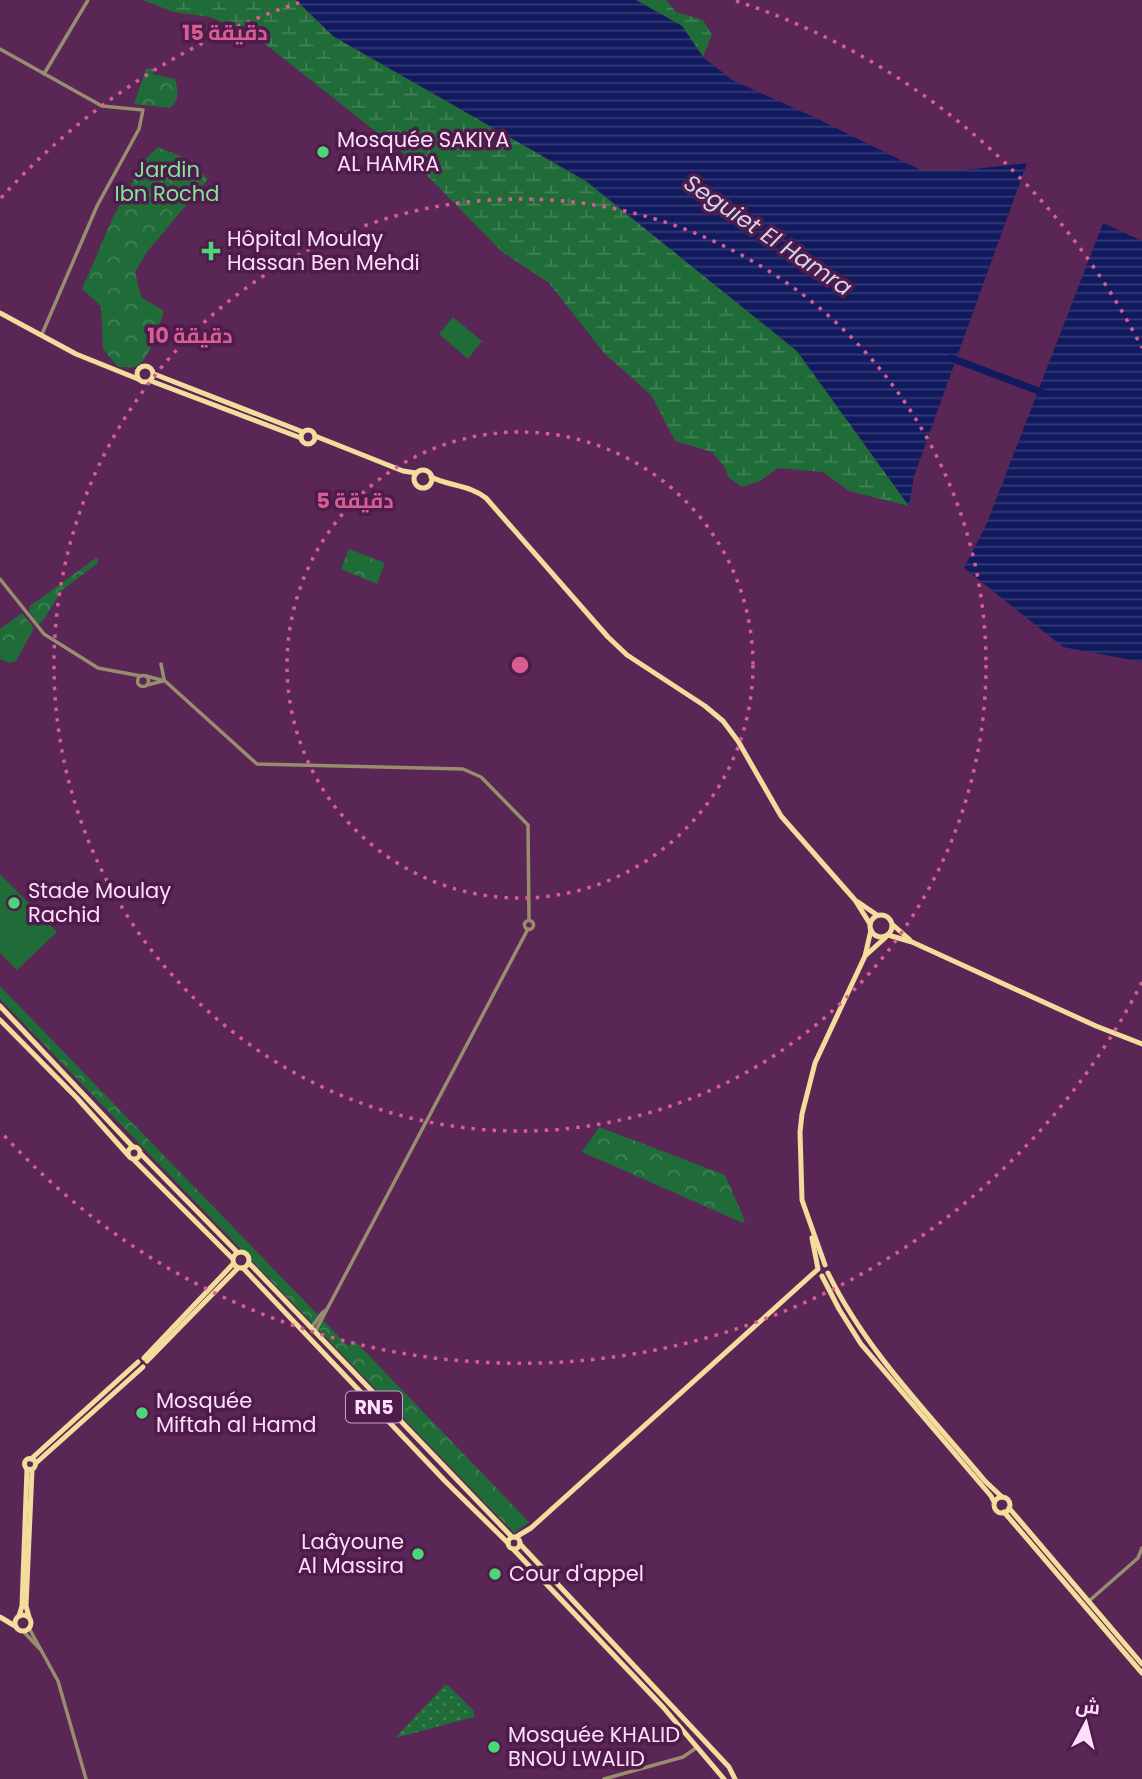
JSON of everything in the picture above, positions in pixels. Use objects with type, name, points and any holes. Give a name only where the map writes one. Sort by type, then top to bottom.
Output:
[{"type":"main road","points":[[0,313],[98,364],[126,372],[144,382],[152,377]]},
{"type":"main road","points":[[126,372],[149,367],[152,377]]},
{"type":"main road","points":[[138,379],[140,368]]},
{"type":"main road","points":[[152,377],[302,435],[305,443],[328,443]]},
{"type":"main road","points":[[302,435],[310,430],[328,443],[402,471],[426,471],[443,483],[471,489],[486,498],[608,638],[627,655],[705,706],[723,721],[743,749],[781,816],[855,900],[877,936],[912,942],[1096,1026],[1142,1044]]},
{"type":"main road","points":[[312,442],[315,436]]},
{"type":"main road","points":[[402,471],[419,488],[443,483]]},
{"type":"main road","points":[[413,480],[416,473]]},
{"type":"main road","points":[[429,486],[431,477]]},
{"type":"main road","points":[[855,900],[877,915],[887,916],[912,942]]},
{"type":"main road","points":[[730,1770],[727,1776],[722,1777],[663,1707],[514,1550],[515,1541],[795,1290],[828,1268],[802,1200],[802,1114],[815,1063],[865,956],[870,927],[877,915]]},
{"type":"main road","points":[[865,956],[887,936],[893,925]]},
{"type":"main road","name":"RN5","points":[[0,1006],[237,1252],[245,1253],[249,1257],[249,1263],[703,1739],[735,1779]]},
{"type":"main road","name":"RN5","points":[[0,1020],[446,1482],[515,1541]]},
{"type":"main road","points":[[128,1154],[133,1147]]},
{"type":"main road","points":[[134,1160],[141,1154]]},
{"type":"main road","points":[[812,1231],[821,1273],[861,1344],[982,1486],[996,1509],[1006,1510],[1142,1664]]},
{"type":"main road","points":[[237,1252],[237,1265]]},
{"type":"main road","points":[[23,1629],[31,1623],[26,1606],[29,1470],[25,1462],[34,1461],[143,1362],[237,1265],[249,1263]]},
{"type":"main road","points":[[821,1273],[866,1340],[985,1481],[1009,1501],[1006,1510]]},
{"type":"main road","points":[[29,1470],[35,1467],[34,1461]]},
{"type":"main road","points":[[23,1629],[18,1617],[22,1606],[29,1470]]},
{"type":"main road","points":[[994,1502],[1002,1497]]},
{"type":"main road","points":[[1006,1510],[1142,1673]]},
{"type":"main road","points":[[0,1616],[29,1617]]},
{"type":"main road","points":[[0,1616],[23,1629]]},
{"type":"main road","points":[[695,1747],[697,1739],[703,1739]]},
{"type":"street","points":[[44,74],[88,0]]},
{"type":"street","points":[[0,49],[102,106],[143,110],[139,129],[97,206],[41,336]]},
{"type":"street","points":[[0,579],[44,634],[98,667],[165,681],[257,764],[463,769],[477,774],[528,825],[529,920],[525,924],[528,929],[313,1331]]},
{"type":"street","points":[[161,664],[165,681]]},
{"type":"street","points":[[124,673],[141,686],[165,681]]},
{"type":"street","points":[[137,681],[143,676]]},
{"type":"street","points":[[143,676],[149,681],[147,685]]},
{"type":"street","points":[[1089,1601],[1139,1557],[1142,1548]]},
{"type":"street","points":[[23,1629],[40,1649],[58,1681],[86,1779]]},
{"type":"street","points":[[604,1779],[683,1757],[695,1747]]},
{"type":"green space","points":[[143,0],[296,0],[333,36],[586,181],[797,351],[909,506],[849,491],[823,472],[778,468],[760,481],[742,487],[729,478],[724,466],[712,452],[675,441],[651,395],[604,353],[549,283],[501,251],[413,161],[260,40],[210,17],[173,12]]},
{"type":"green space","points":[[636,0],[666,0],[676,12],[703,20],[712,35],[703,57],[682,26]]},
{"type":"green space","points":[[146,69],[153,69],[153,74],[175,79],[177,99],[170,108],[134,104]]},
{"type":"green space","name":"Jardin Ibn Rochd","points":[[158,147],[183,157],[208,179],[147,252],[135,272],[141,297],[164,311],[145,358],[135,367],[118,367],[103,349],[101,306],[82,289],[114,215],[145,159]]},
{"type":"green space","points":[[453,317],[482,341],[468,359],[439,334]]},
{"type":"green space","points":[[349,549],[385,563],[377,584],[341,569]]},
{"type":"green space","points":[[96,558],[98,563],[62,590],[42,622],[38,624],[29,611],[30,606]]},
{"type":"green space","points":[[22,613],[34,628],[16,661],[10,663],[0,659],[0,629]]},
{"type":"green space","name":"Stade Moulay Rachid","points":[[0,874],[57,932],[17,970],[0,953]]},
{"type":"green space","points":[[0,986],[347,1345],[355,1341],[529,1522],[514,1533],[0,999]]},
{"type":"green space","points":[[599,1127],[725,1175],[745,1221],[743,1223],[582,1152]]},
{"type":"green space","points":[[445,1685],[474,1711],[474,1717],[395,1738]]},
{"type":"water","points":[[296,0],[636,0],[682,26],[703,57],[732,80],[921,170],[965,170],[1027,163],[914,476],[909,506],[797,351],[586,181],[333,36]]},
{"type":"water","points":[[1103,223],[1142,241],[1142,662],[1063,647],[964,568],[987,523]]},
{"type":"waterway","name":"Seguiet El Hamra","points":[[951,358],[1044,393]]},
{"type":"place","name":"Mosquée SAKIYA AL HAMRA","points":[[323,152]]},
{"type":"place","name":"Hôpital Moulay Hassan Ben Mehdi","points":[[211,251]]},
{"type":"place","name":"Stade Moulay Rachid","points":[[14,903]]},
{"type":"place","name":"Mosquée Miftah al Hamd","points":[[142,1413]]},
{"type":"place","name":"Laâyoune Al Massira","points":[[418,1554]]},
{"type":"place","name":"Cour d'appel","points":[[495,1574]]},
{"type":"place","name":"Mosquée KHALID BNOU LWALID","points":[[494,1747]]}]
